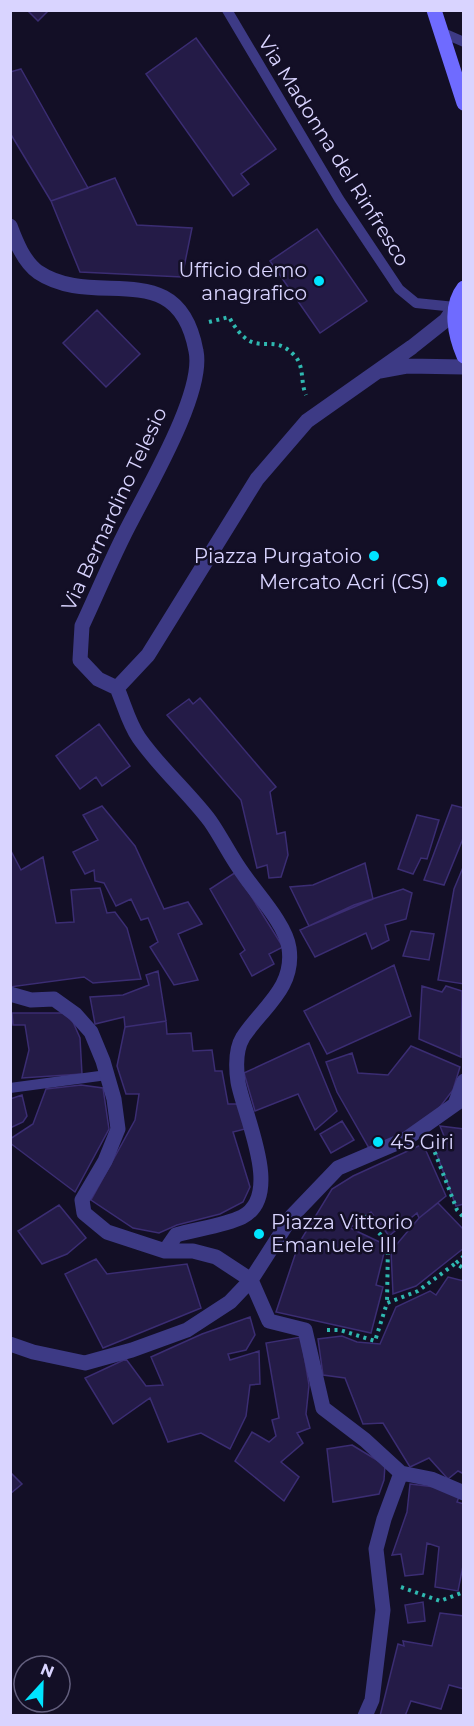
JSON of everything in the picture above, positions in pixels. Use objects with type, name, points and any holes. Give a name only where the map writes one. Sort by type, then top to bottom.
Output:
[{"type":"main road","points":[[434,10],[464,103]]},
{"type":"main road","points":[[464,288],[455,307],[455,331],[464,356]]},
{"type":"street","name":"Via Bernardino Telesio","points":[[10,226],[19,248],[37,271],[64,284],[156,292],[175,305],[190,326],[198,361],[183,415],[82,626],[80,660],[98,679],[117,688]]},
{"type":"street","points":[[165,1251],[176,1235],[240,1218],[257,1202],[261,1185],[253,1133],[238,1082],[236,1055],[242,1038],[280,991],[290,968],[289,946],[268,906],[244,875],[210,821],[137,737],[117,688],[147,656],[257,479],[314,415],[432,332],[446,320],[455,307]]},
{"type":"street","points":[[375,372],[408,366],[464,367]]},
{"type":"street","points":[[10,994],[31,1000],[54,999],[75,1014],[92,1032],[107,1075],[114,1099],[118,1129],[105,1161],[82,1200],[84,1213],[107,1232],[165,1251],[193,1251],[216,1257],[251,1280],[269,1321],[305,1330],[323,1408],[365,1440],[401,1473],[431,1479],[464,1493]]},
{"type":"street","points":[[10,1344],[33,1352],[85,1363],[132,1350],[187,1330],[230,1302],[251,1280],[292,1216],[335,1170],[406,1139],[425,1128],[459,1101],[464,1081]]},
{"type":"street","points":[[365,1716],[372,1700],[383,1610],[377,1578],[376,1549],[401,1473]]},
{"type":"lane","name":"Via Madonna del Rinfresco","points":[[227,10],[339,199],[399,289],[416,303],[455,307]]},
{"type":"lane","points":[[441,32],[464,42]]},
{"type":"lane","points":[[10,1088],[107,1075]]},
{"type":"path","points":[[190,326],[229,317],[238,334],[252,345],[280,345],[294,355],[302,369],[301,386],[314,415]]},
{"type":"path","points":[[425,1128],[457,1210],[464,1218]]},
{"type":"path","points":[[305,1330],[340,1330],[375,1341],[387,1303],[388,1243],[364,1216]]},
{"type":"path","points":[[387,1303],[418,1291],[464,1256]]},
{"type":"path","points":[[456,1263],[464,1269]]},
{"type":"path","points":[[377,1578],[440,1601],[464,1592]]},
{"type":"building","points":[[27,10],[49,10],[38,21]]},
{"type":"building","points":[[196,38],[276,149],[241,174],[249,184],[233,196],[146,74]]},
{"type":"building","points":[[21,69],[88,188],[51,201],[10,133],[10,72]]},
{"type":"building","points":[[115,178],[137,225],[192,228],[182,277],[80,272],[51,201]]},
{"type":"building","name":"Ufficio demo anagrafico","points":[[317,229],[367,301],[320,333],[270,261]]},
{"type":"building","points":[[97,310],[140,354],[106,387],[63,343]]},
{"type":"building","points":[[200,698],[276,787],[270,792],[277,834],[285,832],[288,855],[281,877],[269,878],[267,865],[257,868],[241,800],[167,715],[189,699],[193,704]]},
{"type":"building","points":[[99,724],[130,766],[102,786],[96,777],[80,789],[56,756]]},
{"type":"building","points":[[452,805],[464,808],[464,836],[444,885],[424,880]]},
{"type":"building","points":[[102,806],[135,846],[164,909],[188,902],[202,924],[178,934],[198,980],[174,985],[150,947],[158,942],[148,918],[141,920],[131,899],[116,906],[104,883],[95,881],[94,870],[85,874],[73,852],[98,840],[83,815]]},
{"type":"building","points":[[417,815],[439,820],[427,859],[421,858],[413,874],[398,869]]},
{"type":"building","points":[[10,849],[21,870],[43,857],[56,923],[74,922],[71,890],[100,888],[107,913],[115,912],[127,928],[141,979],[93,983],[84,977],[10,987]]},
{"type":"building","points":[[365,863],[373,899],[309,926],[290,887],[313,885]]},
{"type":"building","points":[[464,865],[464,984],[438,980],[454,889]]},
{"type":"building","points":[[236,872],[283,947],[269,954],[274,964],[252,976],[240,954],[245,950],[210,889]]},
{"type":"building","points":[[403,889],[412,893],[406,919],[385,925],[389,940],[372,949],[366,933],[315,957],[300,930],[354,905]]},
{"type":"building","points":[[411,931],[434,934],[429,960],[403,956]]},
{"type":"building","points":[[394,965],[411,1016],[327,1054],[304,1011]]},
{"type":"building","points":[[158,971],[166,1021],[125,1027],[124,1017],[95,1024],[90,997],[123,995],[149,985],[146,975]]},
{"type":"building","points":[[422,986],[442,992],[446,986],[462,991],[461,1057],[419,1039]]},
{"type":"building","points":[[12,1013],[63,1013],[73,1022],[80,1038],[82,1074],[22,1078],[29,1050],[25,1025],[13,1025]]},
{"type":"building","points":[[166,1021],[167,1034],[191,1033],[193,1051],[212,1050],[215,1071],[222,1071],[228,1104],[240,1104],[245,1129],[233,1132],[250,1187],[243,1202],[220,1214],[177,1225],[159,1233],[133,1228],[91,1200],[135,1120],[139,1094],[126,1094],[117,1066],[125,1027]]},
{"type":"building","points":[[309,1043],[337,1111],[315,1130],[298,1094],[255,1111],[244,1073]]},
{"type":"building","points":[[411,1046],[460,1067],[453,1090],[433,1116],[394,1139],[369,1148],[337,1092],[326,1062],[352,1053],[358,1073],[388,1075]]},
{"type":"building","points":[[81,1085],[103,1088],[109,1129],[75,1192],[10,1143],[10,1139],[33,1124],[46,1089]]},
{"type":"building","points":[[22,1095],[27,1116],[23,1122],[10,1128],[10,1099]]},
{"type":"building","points":[[342,1121],[354,1140],[331,1153],[320,1134]]},
{"type":"building","points":[[440,1126],[464,1129],[464,1204],[456,1206],[433,1144],[446,1141]]},
{"type":"building","points":[[423,1144],[446,1196],[419,1218],[417,1213],[389,1236],[371,1212],[350,1228],[386,1245],[376,1285],[383,1287],[371,1333],[276,1312],[299,1243],[332,1189],[353,1176]]},
{"type":"building","points":[[438,1203],[464,1230],[464,1248],[416,1286],[393,1294],[391,1251],[419,1218]]},
{"type":"building","points":[[59,1205],[86,1238],[67,1254],[42,1264],[18,1231]]},
{"type":"building","points":[[96,1259],[107,1274],[187,1264],[201,1308],[103,1348],[65,1274]]},
{"type":"building","points":[[448,1277],[464,1281],[464,1474],[458,1471],[448,1479],[429,1458],[410,1467],[383,1423],[363,1424],[345,1378],[323,1375],[318,1339],[342,1336],[357,1342],[380,1344],[396,1307],[430,1291],[436,1295]]},
{"type":"building","points":[[250,1317],[255,1335],[246,1350],[228,1354],[230,1360],[259,1351],[260,1384],[250,1385],[246,1416],[230,1449],[201,1433],[168,1442],[150,1398],[113,1424],[85,1378],[126,1359],[146,1386],[163,1385],[151,1357],[202,1334]]},
{"type":"building","points":[[301,1337],[309,1385],[306,1414],[310,1428],[297,1433],[303,1443],[281,1462],[299,1477],[284,1501],[235,1461],[252,1432],[269,1442],[276,1436],[272,1420],[279,1418],[266,1343]]},
{"type":"building","points":[[352,1445],[385,1465],[384,1480],[379,1494],[333,1502],[327,1449]]},
{"type":"building","points":[[10,1472],[22,1484],[10,1494]]},
{"type":"building","points":[[410,1484],[435,1487],[459,1497],[457,1502],[464,1504],[464,1561],[458,1591],[435,1587],[439,1547],[427,1543],[423,1574],[405,1576],[401,1554],[392,1555],[407,1512]]},
{"type":"building","points":[[423,1602],[425,1621],[408,1623],[405,1605]]},
{"type":"building","points":[[440,1613],[464,1616],[464,1689],[449,1685],[441,1709],[411,1701],[405,1716],[380,1716],[398,1644],[404,1646],[403,1641],[432,1646]]},
{"type":"place","name":"Ufficio demo anagrafico","points":[[319,281]]},
{"type":"place","name":"Piazza Purgatoio","points":[[374,556]]},
{"type":"place","name":"Mercato Acri (CS)","points":[[442,582]]},
{"type":"place","name":"45 Giri","points":[[378,1142]]},
{"type":"place","name":"Piazza Vittorio Emanuele III","points":[[259,1234]]}]
